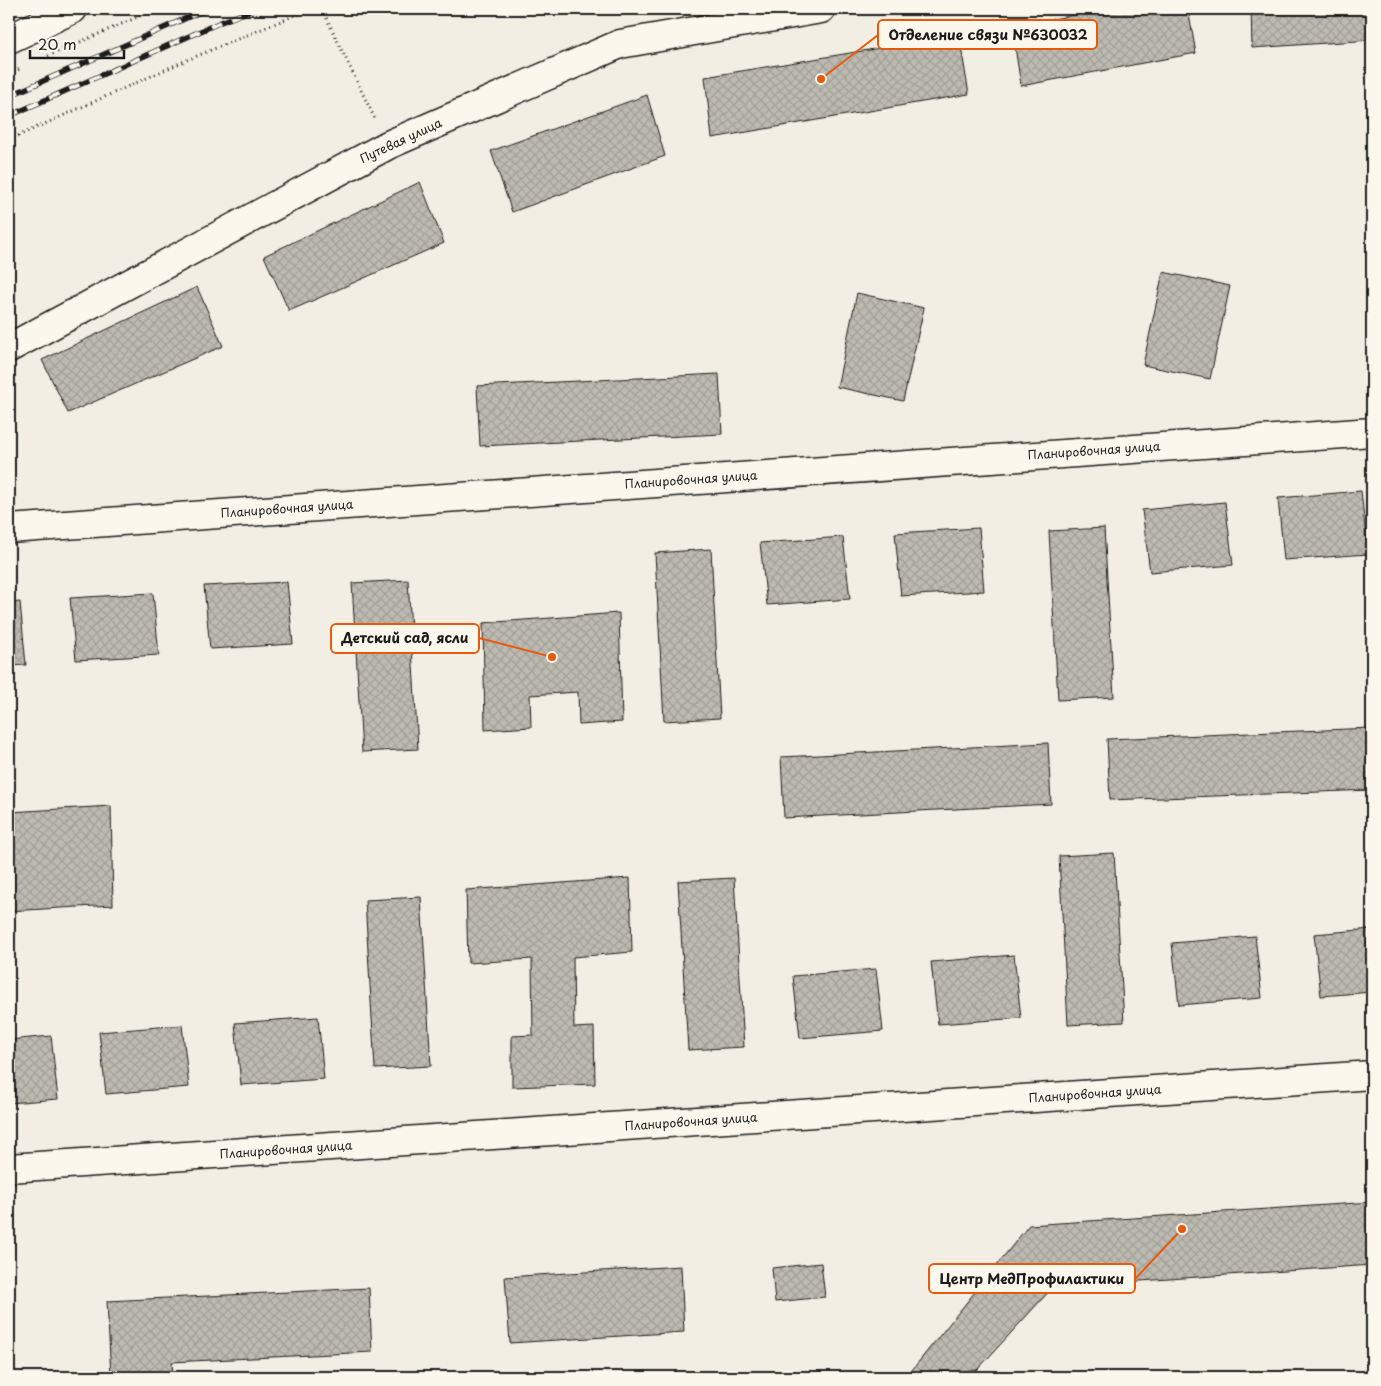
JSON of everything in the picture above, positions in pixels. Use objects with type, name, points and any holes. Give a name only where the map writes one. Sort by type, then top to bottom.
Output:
[{"type":"street","points":[[9,39],[72,9]]},
{"type":"street","name":"Путевая улица","points":[[10,343],[388,145],[620,44],[821,9]]},
{"type":"street","name":"Планировочная улица","points":[[9,529],[1372,432]]},
{"type":"street","name":"Планировочная улица","points":[[9,1168],[1372,1075]]},
{"type":"path","points":[[43,58],[156,9]]},
{"type":"path","points":[[9,140],[180,63],[310,9]]},
{"type":"path","points":[[322,9],[388,145]]},
{"type":"path","points":[[9,74],[26,66]]},
{"type":"building","points":[[1105,9],[1188,9],[1196,53],[1021,86],[1012,27]]},
{"type":"building","points":[[1251,9],[1372,9],[1372,40],[1252,48]]},
{"type":"building","points":[[959,35],[969,94],[712,138],[705,77]]},
{"type":"building","points":[[647,95],[665,156],[512,212],[491,151]]},
{"type":"building","points":[[420,182],[444,243],[289,311],[264,256]]},
{"type":"building","points":[[1163,272],[1230,286],[1210,379],[1143,365]]},
{"type":"building","points":[[197,287],[223,346],[68,413],[42,360]]},
{"type":"building","points":[[857,293],[924,308],[903,401],[837,387]]},
{"type":"building","points":[[719,374],[722,434],[480,446],[477,386]]},
{"type":"building","points":[[1361,491],[1368,554],[1284,560],[1278,498]]},
{"type":"building","points":[[1225,502],[1233,565],[1150,572],[1142,510]]},
{"type":"building","points":[[979,528],[984,591],[901,596],[895,533]]},
{"type":"building","points":[[1104,528],[1114,697],[1058,700],[1049,531]]},
{"type":"building","points":[[843,537],[850,599],[767,605],[760,543]]},
{"type":"building","points":[[711,549],[720,718],[664,721],[655,553]]},
{"type":"building","points":[[408,580],[418,749],[362,752],[352,583]]},
{"type":"building","points":[[287,582],[293,644],[210,649],[204,586]]},
{"type":"building","points":[[153,593],[159,655],[76,660],[70,598]]},
{"type":"building","points":[[20,602],[26,665],[9,666],[9,603]]},
{"type":"building","points":[[619,613],[622,722],[579,725],[578,692],[530,695],[531,727],[485,730],[483,623]]},
{"type":"building","points":[[1372,728],[1372,790],[1110,800],[1107,739]]},
{"type":"building","points":[[1048,743],[1051,804],[784,818],[781,757]]},
{"type":"building","points":[[111,806],[113,905],[9,911],[9,812]]},
{"type":"building","points":[[1114,853],[1124,1022],[1068,1025],[1059,856]]},
{"type":"building","points":[[630,878],[632,952],[573,957],[574,1028],[594,1027],[595,1084],[512,1087],[512,1036],[533,1035],[532,959],[468,963],[466,890]]},
{"type":"building","points":[[734,878],[744,1047],[688,1050],[678,881]]},
{"type":"building","points":[[421,897],[431,1066],[375,1069],[365,900]]},
{"type":"building","points":[[1372,929],[1372,992],[1321,996],[1314,934]]},
{"type":"building","points":[[1255,936],[1262,998],[1179,1005],[1172,943]]},
{"type":"building","points":[[1014,955],[1021,1018],[938,1024],[931,962]]},
{"type":"building","points":[[876,969],[883,1031],[800,1038],[793,976]]},
{"type":"building","points":[[318,1017],[324,1079],[241,1085],[235,1023]]},
{"type":"building","points":[[182,1025],[189,1087],[106,1094],[99,1032]]},
{"type":"building","points":[[51,1036],[58,1099],[9,1103],[9,1040]]},
{"type":"building","points":[[1372,1202],[1372,1265],[1053,1287],[977,1370],[908,1375],[1029,1225]]},
{"type":"building","points":[[821,1263],[825,1297],[775,1302],[772,1268]]},
{"type":"building","points":[[681,1266],[684,1332],[510,1343],[505,1277]]},
{"type":"building","points":[[369,1288],[372,1352],[172,1362],[173,1377],[111,1377],[107,1301]]},
{"type":"building","points":[[977,1370],[978,1377],[908,1377],[908,1375]]},
{"type":"railway","points":[[9,96],[207,9]]},
{"type":"railway","points":[[9,116],[254,9]]},
{"type":"place","name":"Отделение связи №630032","points":[[821,79]]},
{"type":"place","name":"Детский сад, ясли","points":[[552,657]]},
{"type":"place","name":"Центр МедПрофилактики","points":[[1182,1229]]}]
